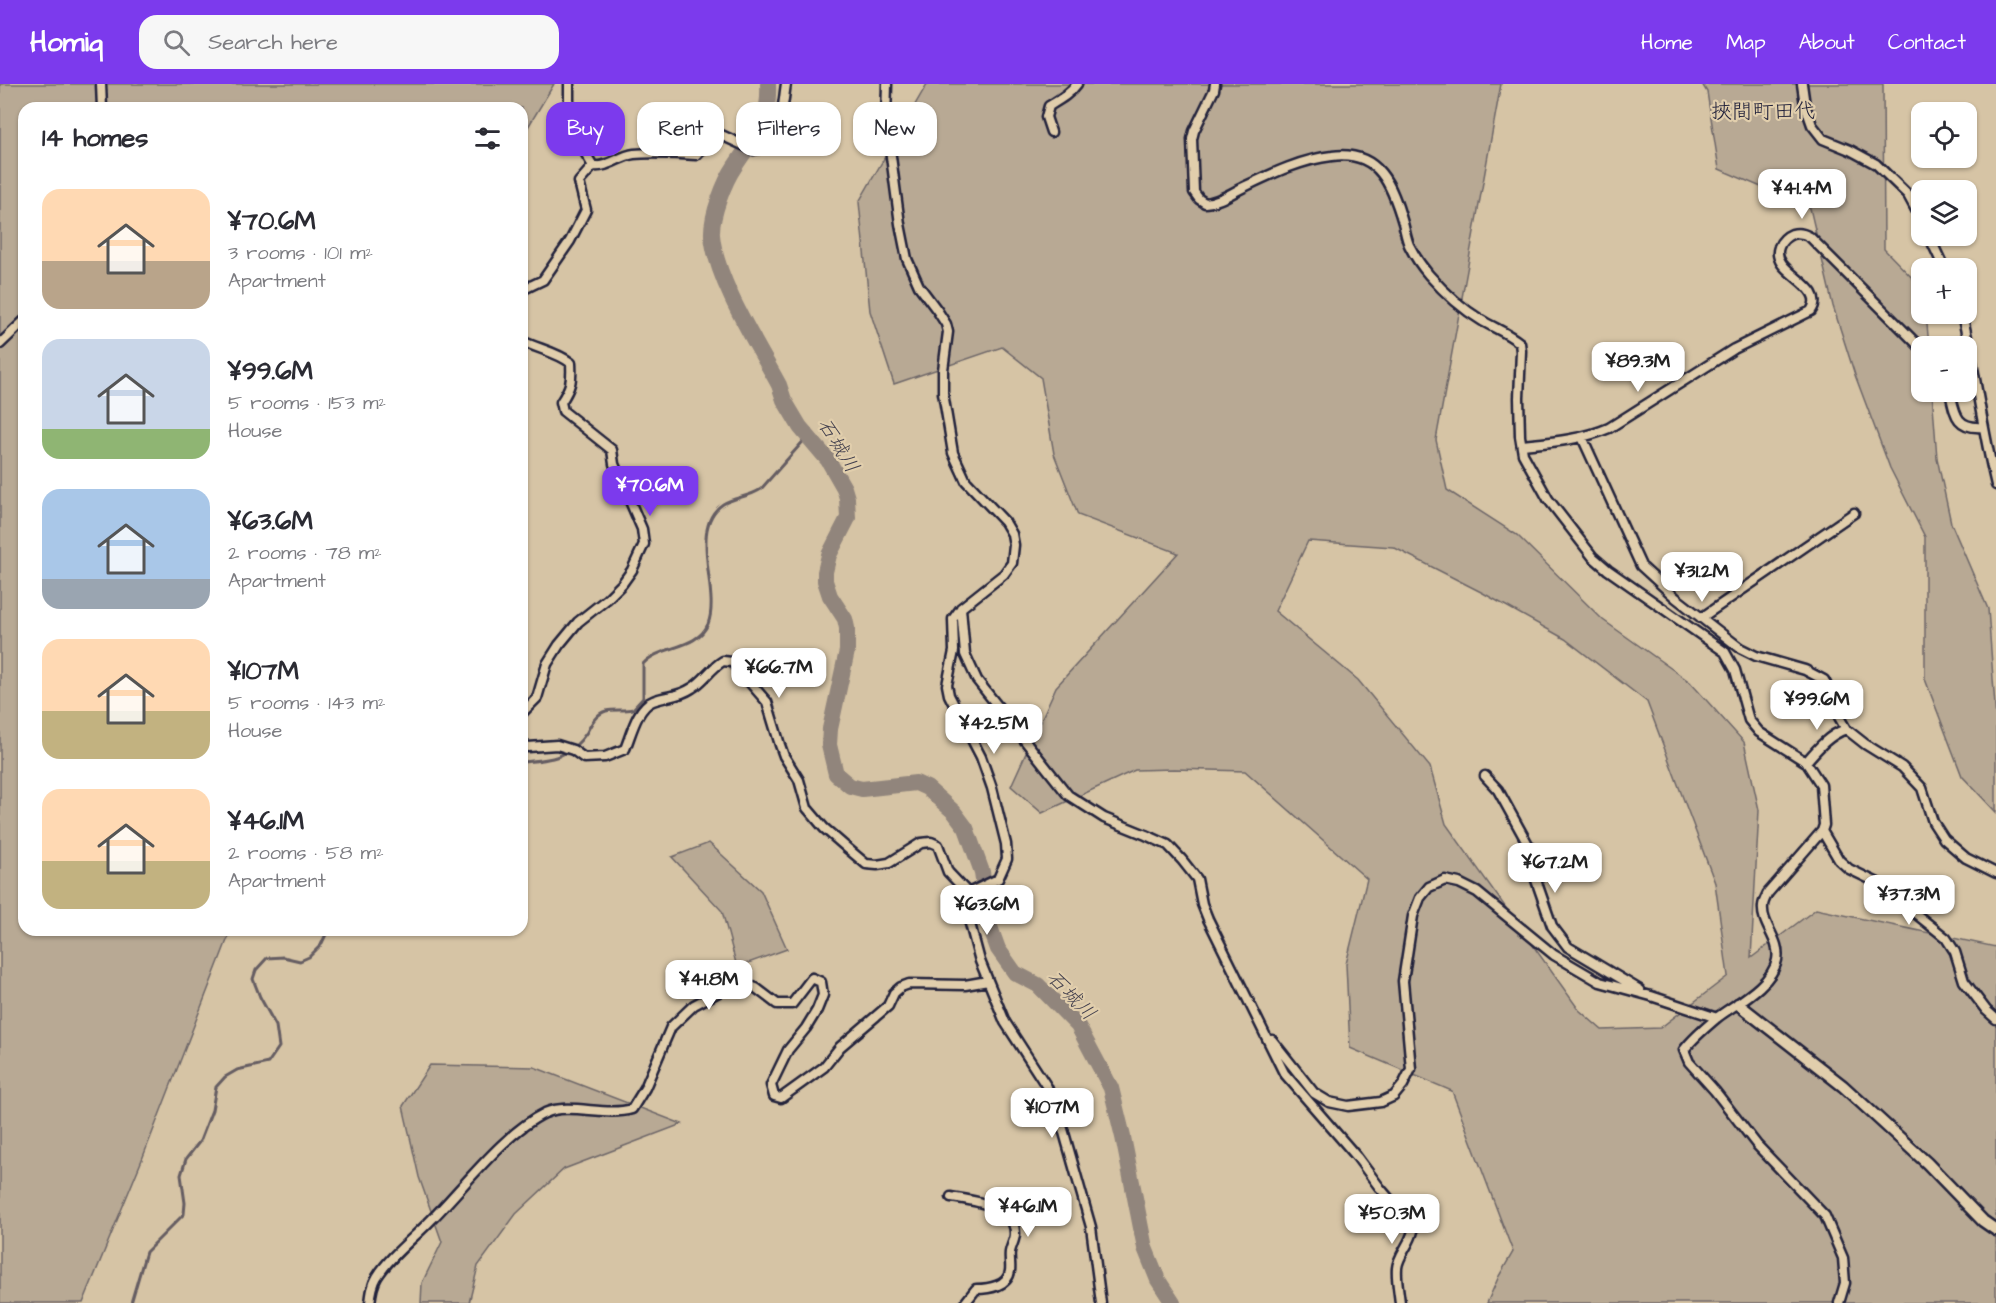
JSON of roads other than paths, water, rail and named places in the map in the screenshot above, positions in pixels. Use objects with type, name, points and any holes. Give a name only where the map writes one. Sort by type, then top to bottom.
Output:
[{"type":"street","points":[[101,84],[102,102]]},
{"type":"street","points":[[569,84],[569,103],[574,134],[593,166]]},
{"type":"street","points":[[528,287],[543,279],[570,241],[586,210],[579,182],[593,166],[608,165],[632,154],[696,155],[713,136],[718,134],[754,150],[760,148],[774,137],[778,129],[786,84]]},
{"type":"street","points":[[887,84],[886,119],[907,259],[919,286],[941,317],[948,332],[943,370],[943,393],[953,453],[966,481],[1005,522],[1012,534],[1014,545],[1012,563],[1004,574],[961,608],[953,619],[954,651],[947,685],[949,695],[981,757],[993,788],[1007,860],[998,879],[970,892]]},
{"type":"street","points":[[1051,132],[1046,117],[1049,106],[1061,99],[1077,84]]},
{"type":"street","points":[[1215,84],[1192,139],[1194,192],[1199,199],[1204,203],[1218,200],[1266,177],[1317,159],[1350,156],[1371,162],[1387,179],[1409,244],[1428,274],[1452,299],[1480,320],[1510,335],[1520,343],[1519,398],[1523,454],[1548,499],[1593,557],[1608,570],[1725,652],[1736,670],[1749,720],[1759,732],[1806,762],[1821,784],[1824,825],[1822,831],[1768,893],[1763,905],[1764,918],[1776,944],[1778,958],[1768,978],[1738,1004],[1717,1018],[1684,1050],[1689,1062],[1715,1091],[1756,1145],[1825,1216],[1843,1258],[1845,1283],[1839,1303]]},
{"type":"street","points":[[1802,84],[1805,105],[1812,125],[1823,139],[1876,164],[1911,201]]},
{"type":"street","points":[[1522,445],[1590,436],[1609,428],[1734,349],[1811,311],[1815,306],[1815,299],[1811,292],[1782,264],[1778,255],[1780,243],[1791,234],[1797,233],[1810,237],[1911,338]]},
{"type":"street","points":[[1964,324],[1996,485]]},
{"type":"street","points":[[0,344],[18,327]]},
{"type":"street","points":[[528,344],[561,355],[571,363],[572,379],[570,390],[561,402],[563,411],[612,450],[614,464],[642,529],[644,544],[632,570],[622,584],[578,622],[559,645],[548,664],[537,698],[528,706]]},
{"type":"street","points":[[1952,402],[1960,423],[1970,428],[1983,427]]},
{"type":"street","points":[[1582,437],[1641,566],[1653,579],[1740,648],[1756,656],[1816,675],[1828,686],[1839,717],[1846,729],[1902,767],[1922,788],[1933,822],[1944,839],[1966,858],[1996,873]]},
{"type":"street","points":[[1701,618],[1854,513]]},
{"type":"street","points":[[961,608],[965,654],[977,680],[1068,795],[1104,818],[1168,846],[1197,879],[1202,904],[1208,919],[1284,1073],[1357,1157],[1413,1231],[1410,1243],[1396,1267],[1400,1303]]},
{"type":"street","points":[[528,747],[557,745],[573,750],[584,758],[604,757],[625,748],[641,712],[651,702],[681,695],[698,685],[716,665],[723,661],[732,662],[766,702],[782,751],[799,780],[807,808],[824,828],[866,864],[889,863],[921,843],[931,842],[938,845],[948,872],[970,892],[969,920],[980,961],[1005,1022],[1047,1087],[1063,1130],[1090,1227],[1101,1303]]},
{"type":"street","points":[[1806,762],[1821,744],[1846,729]]},
{"type":"street","points":[[1485,776],[1498,790],[1530,848],[1536,880],[1552,926],[1568,947],[1651,996]]},
{"type":"street","points":[[1822,831],[1839,860],[1849,869],[1876,882],[1946,938],[1955,952],[1964,981],[1986,1010],[1996,1019]]},
{"type":"street","points":[[1261,1028],[1314,1093],[1329,1102],[1348,1106],[1382,1102],[1394,1096],[1411,1070],[1403,981],[1413,916],[1420,898],[1430,887],[1445,880],[1459,883],[1477,892],[1554,955],[1600,982],[1717,1018]]},
{"type":"street","points":[[369,1303],[378,1275],[514,1133],[547,1112],[560,1109],[607,1112],[632,1109],[645,1088],[671,1027],[694,1005],[712,994],[732,985],[745,984],[756,988],[777,1004],[792,1004],[812,978],[821,982],[823,995],[817,1010],[806,1029],[788,1050],[771,1085],[774,1096],[782,1098],[824,1067],[840,1047],[888,1006],[894,993],[901,987],[909,984],[965,985],[988,981]]},
{"type":"street","points":[[1738,1004],[1843,1086],[1927,1163],[1983,1221],[1996,1230]]},
{"type":"street","points":[[951,1197],[973,1200],[995,1207],[1013,1224],[1016,1235],[1010,1252],[1010,1274],[1007,1280],[999,1285],[976,1289],[965,1303]]},
{"type":"waterway","name":"石城川","points":[[768,84],[764,119],[727,181],[716,209],[712,235],[715,253],[729,292],[779,385],[784,400],[800,427],[828,460],[847,498],[848,518],[829,555],[825,572],[825,581],[830,596],[845,619],[847,628],[847,651],[830,729],[829,745],[836,774],[850,786],[862,789],[916,783],[927,788],[954,812],[966,828],[982,872],[990,927],[998,949],[1015,973],[1038,985],[1078,1026],[1111,1088],[1145,1248],[1158,1280],[1173,1303]]},
{"type":"waterway","points":[[528,761],[551,758],[567,752],[581,741],[599,714],[609,710],[633,709],[643,698],[643,664],[659,653],[696,639],[703,632],[708,624],[711,610],[706,544],[707,528],[713,515],[723,504],[761,489],[807,437]]},
{"type":"waterway","points":[[131,1303],[146,1252],[184,1214],[185,1203],[181,1175],[186,1159],[200,1141],[212,1110],[216,1087],[225,1077],[237,1070],[268,1063],[279,1047],[276,1026],[253,979],[256,970],[267,958],[283,957],[300,961],[309,957],[321,945],[325,936]]},
{"type":"district","name":"挾間町田代","points":[[1763,111]]}]
